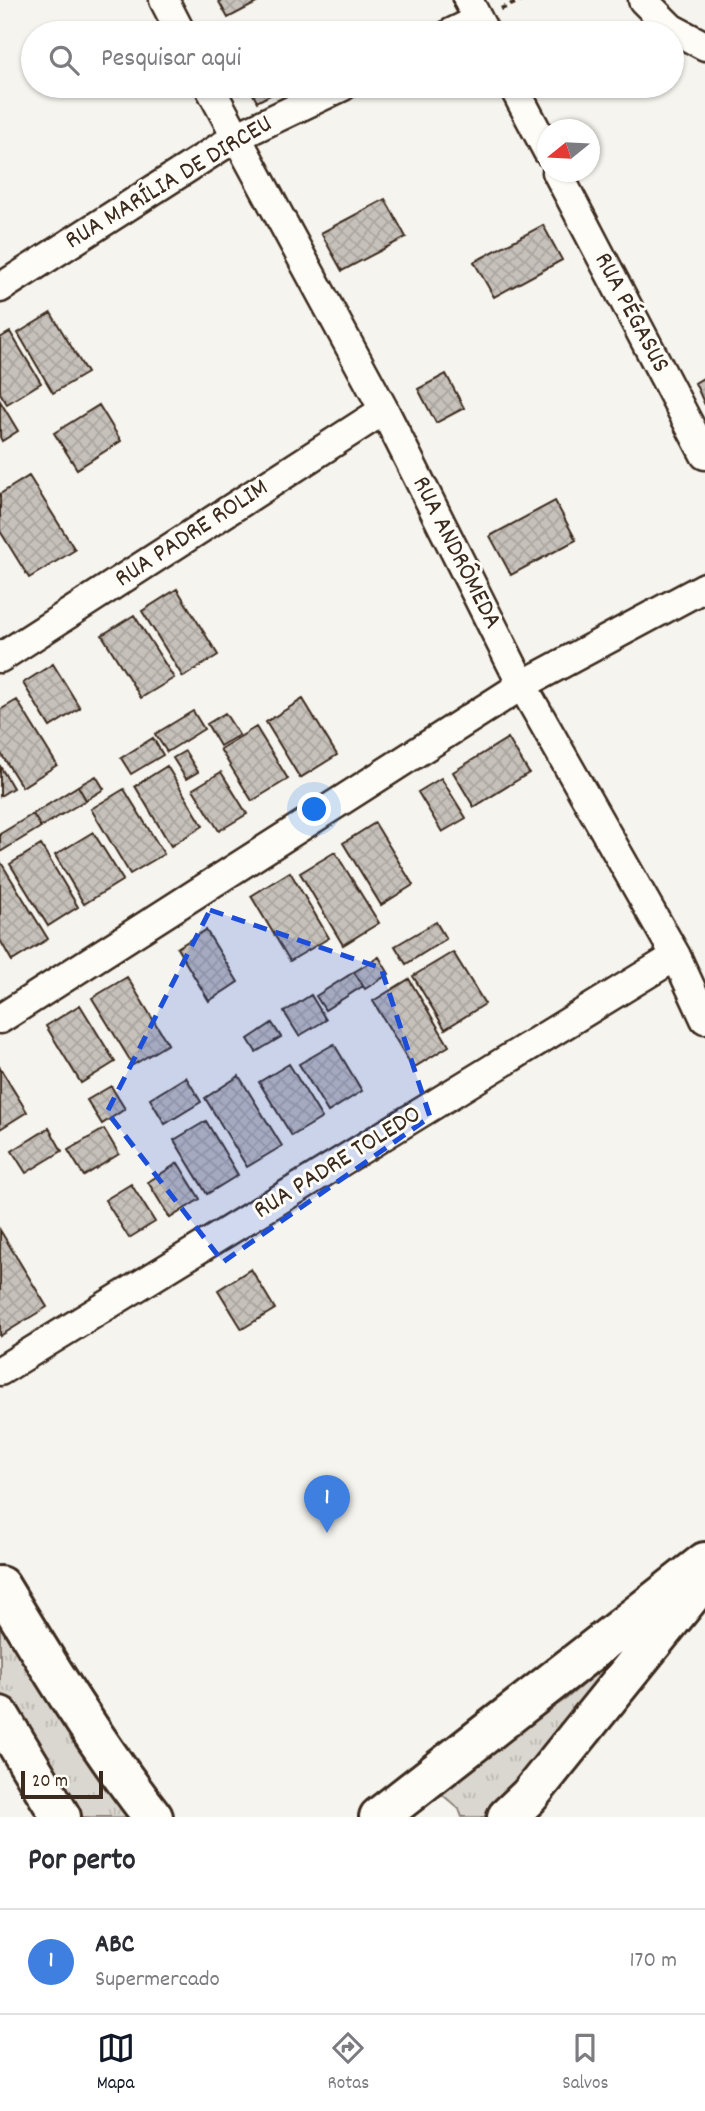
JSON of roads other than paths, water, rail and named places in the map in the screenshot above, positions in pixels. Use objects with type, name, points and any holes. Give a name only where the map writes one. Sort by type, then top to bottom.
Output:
[{"type":"main road","points":[[380,1817],[705,1562]]},
{"type":"main road","points":[[518,1810],[705,1578]]},
{"type":"main road","points":[[0,1586],[55,1678],[153,1817]]},
{"type":"main road","points":[[0,1716],[61,1817]]},
{"type":"main road","points":[[380,1817],[403,1806],[425,1809],[433,1817]]},
{"type":"street","points":[[164,0],[175,21]]},
{"type":"street","points":[[643,0],[664,21]]},
{"type":"street","points":[[684,35],[705,46]]},
{"type":"street","name":"RUA ANDRÔMEDA","points":[[215,98],[384,410],[522,685],[676,956],[705,1019]]},
{"type":"street","name":"RUA MARÍLIA DE DIRCEU","points":[[0,288],[236,137],[318,98]]},
{"type":"street","points":[[519,98],[537,131]]},
{"type":"street","name":"RUA PÉGASUS","points":[[562,182],[705,455]]},
{"type":"street","name":"RUA PADRE ROLIM","points":[[0,658],[384,410]]},
{"type":"street","points":[[0,1019],[522,685],[705,587]]},
{"type":"street","name":"RUA PADRE TOLEDO","points":[[0,1371],[676,956]]},
{"type":"place","name":"ABC","points":[[327,1533]]}]
